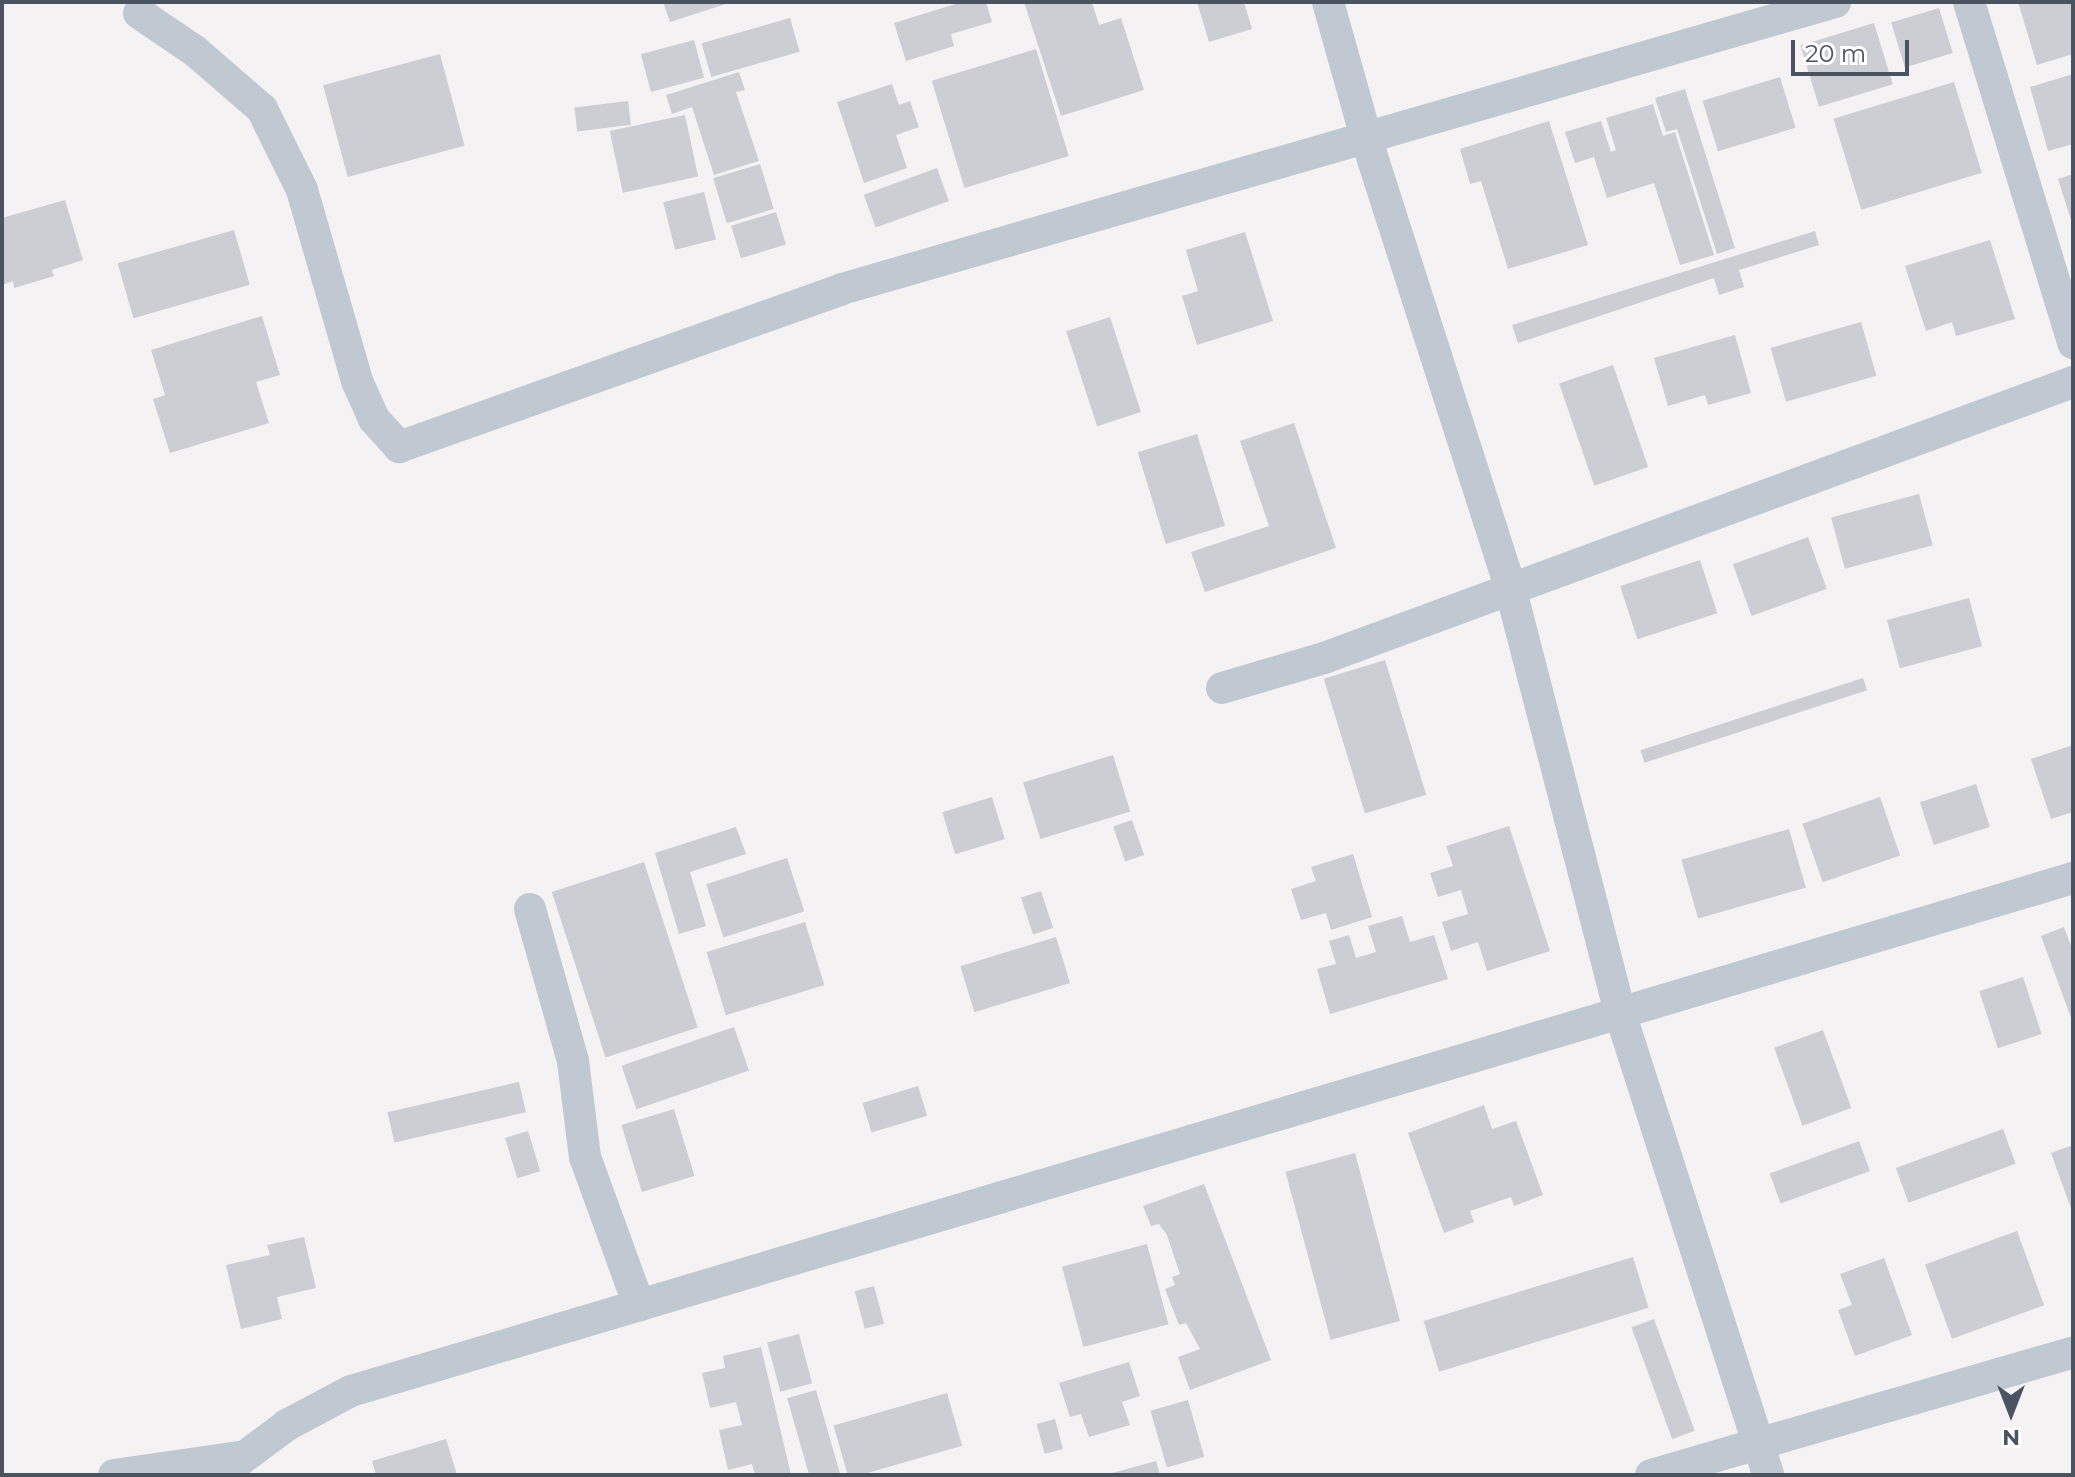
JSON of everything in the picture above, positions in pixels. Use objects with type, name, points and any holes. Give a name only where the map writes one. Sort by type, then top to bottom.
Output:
[{"type":"street","points":[[1328,2],[1367,141],[1510,587],[1620,1013],[1764,1461]]},
{"type":"street","points":[[139,13],[195,51],[262,109],[302,190],[357,381],[374,419],[399,447],[842,289],[1367,141],[1835,2]]},
{"type":"street","points":[[1969,2],[2073,343]]},
{"type":"street","points":[[1222,688],[1324,658],[2073,382]]},
{"type":"street","points":[[114,1475],[230,1466],[351,1391],[2073,878]]},
{"type":"street","points":[[530,909],[573,1061],[585,1157],[639,1305]]},
{"type":"street","points":[[1651,1475],[1764,1461],[2073,1352]]},
{"type":"building","points":[[663,2],[729,2],[729,3],[670,22]]},
{"type":"building","points":[[962,2],[986,2],[992,22],[951,34],[954,46],[906,61],[894,23]]},
{"type":"building","points":[[1024,2],[1092,2],[1099,25],[1121,18],[1144,90],[1061,116]]},
{"type":"building","points":[[1197,2],[1244,2],[1252,29],[1209,42]]},
{"type":"building","points":[[2018,2],[2073,2],[2073,54],[2037,65]]},
{"type":"building","points":[[1939,8],[1953,53],[1905,68],[1891,23]]},
{"type":"building","points":[[790,18],[800,52],[711,77],[702,43]]},
{"type":"building","points":[[1874,23],[1893,84],[1819,107],[1800,46]]},
{"type":"building","points":[[694,40],[704,78],[651,92],[641,54]]},
{"type":"building","points":[[1036,49],[1069,156],[965,188],[932,81]]},
{"type":"building","points":[[440,54],[465,146],[348,177],[323,85]]},
{"type":"building","points":[[739,72],[745,90],[736,92],[759,161],[714,175],[692,107],[672,114],[666,95]]},
{"type":"building","points":[[2073,74],[2073,144],[2048,151],[2030,87]]},
{"type":"building","points":[[1780,77],[1795,128],[1718,151],[1703,101]]},
{"type":"building","points":[[1954,82],[1982,173],[1861,210],[1834,119]]},
{"type":"building","points":[[892,84],[899,105],[910,101],[919,127],[896,135],[907,168],[864,183],[837,102]]},
{"type":"building","points":[[1685,89],[1735,248],[1717,254],[1677,129],[1666,132],[1655,98]]},
{"type":"building","points":[[628,101],[631,125],[577,131],[574,108]]},
{"type":"building","points":[[1653,104],[1663,136],[1675,132],[1714,255],[1680,265],[1654,183],[1607,198],[1594,157],[1575,163],[1565,132],[1601,121],[1611,152],[1616,150],[1606,118]]},
{"type":"building","points":[[685,115],[698,177],[623,193],[610,131]]},
{"type":"building","points":[[1549,121],[1588,245],[1508,269],[1481,181],[1470,184],[1460,149]]},
{"type":"building","points":[[760,164],[774,209],[727,223],[713,178]]},
{"type":"building","points":[[937,168],[949,201],[876,228],[864,195]]},
{"type":"building","points":[[2073,174],[2073,222],[2072,223],[2058,179]]},
{"type":"building","points":[[704,192],[716,240],[675,250],[663,202]]},
{"type":"building","points":[[65,200],[83,260],[52,270],[54,276],[14,288],[13,281],[2,285],[2,218]]},
{"type":"building","points":[[776,212],[786,245],[741,258],[731,226]]},
{"type":"building","points":[[234,230],[250,285],[133,318],[118,263]]},
{"type":"building","points":[[1815,231],[1819,245],[1739,270],[1744,287],[1719,295],[1714,278],[1518,343],[1512,325]]},
{"type":"building","points":[[1245,232],[1273,321],[1197,345],[1182,296],[1198,291],[1186,250]]},
{"type":"building","points":[[1990,240],[2015,319],[1956,336],[1952,322],[1926,331],[1905,266]]},
{"type":"building","points":[[262,316],[280,375],[256,382],[269,423],[170,453],[153,399],[165,395],[151,350]]},
{"type":"building","points":[[1110,317],[1141,412],[1097,426],[1066,331]]},
{"type":"building","points":[[1861,322],[1876,376],[1786,402],[1771,348]]},
{"type":"building","points":[[1735,335],[1751,393],[1708,405],[1705,395],[1668,406],[1654,358]]},
{"type":"building","points":[[1613,365],[1648,467],[1594,486],[1559,384]]},
{"type":"building","points":[[1294,423],[1336,548],[1205,592],[1191,552],[1269,526],[1240,441]]},
{"type":"building","points":[[1197,434],[1225,526],[1166,544],[1138,452]]},
{"type":"building","points":[[1919,494],[1933,545],[1845,569],[1831,518]]},
{"type":"building","points":[[1808,537],[1827,589],[1752,616],[1733,564]]},
{"type":"building","points":[[1700,560],[1717,613],[1637,639],[1620,586]]},
{"type":"building","points":[[1969,598],[1982,646],[1900,668],[1887,620]]},
{"type":"building","points":[[1385,660],[1426,795],[1365,814],[1324,679]]},
{"type":"building","points":[[1863,678],[1867,690],[1644,763],[1640,750]]},
{"type":"building","points":[[2073,745],[2073,812],[2051,819],[2031,759]]},
{"type":"building","points":[[1113,755],[1130,811],[1040,839],[1023,782]]},
{"type":"building","points":[[1976,784],[1990,827],[1934,845],[1920,802]]},
{"type":"building","points":[[992,797],[1005,839],[955,854],[942,812]]},
{"type":"building","points":[[1880,797],[1900,856],[1823,882],[1802,824]]},
{"type":"building","points":[[1132,820],[1144,855],[1125,861],[1113,827]]},
{"type":"building","points":[[1509,826],[1550,951],[1487,971],[1478,942],[1451,951],[1442,922],[1468,914],[1461,890],[1438,897],[1430,873],[1453,866],[1446,846]]},
{"type":"building","points":[[736,827],[746,854],[690,872],[706,926],[679,934],[655,853]]},
{"type":"building","points":[[1789,829],[1806,888],[1698,919],[1681,860]]},
{"type":"building","points":[[1353,854],[1372,917],[1331,930],[1326,913],[1301,920],[1291,889],[1316,881],[1311,867]]},
{"type":"building","points":[[787,858],[804,911],[723,938],[706,884]]},
{"type":"building","points":[[644,862],[698,1027],[606,1057],[552,892]]},
{"type":"building","points":[[1041,891],[1053,928],[1033,935],[1021,897]]},
{"type":"building","points":[[1402,916],[1410,942],[1434,935],[1448,979],[1330,1014],[1317,969],[1336,964],[1329,941],[1349,935],[1356,958],[1376,952],[1368,926]]},
{"type":"building","points":[[805,922],[824,985],[726,1015],[707,952]]},
{"type":"building","points":[[2064,927],[2073,951],[2073,1023],[2041,936]]},
{"type":"building","points":[[1056,937],[1070,983],[974,1012],[960,966]]},
{"type":"building","points":[[2023,977],[2042,1034],[1998,1048],[1979,991]]},
{"type":"building","points":[[734,1027],[749,1070],[636,1109],[621,1066]]},
{"type":"building","points":[[1823,1030],[1851,1108],[1803,1126],[1774,1048]]},
{"type":"building","points":[[519,1082],[526,1112],[394,1143],[387,1112]]},
{"type":"building","points":[[918,1086],[927,1116],[872,1133],[863,1103]]},
{"type":"building","points":[[1484,1105],[1492,1129],[1516,1121],[1543,1195],[1514,1206],[1511,1197],[1470,1211],[1474,1222],[1444,1233],[1408,1133]]},
{"type":"building","points":[[674,1109],[694,1176],[642,1192],[621,1125]]},
{"type":"building","points":[[2003,1129],[2016,1164],[1909,1203],[1896,1168]]},
{"type":"building","points":[[528,1131],[540,1171],[517,1178],[505,1138]]},
{"type":"building","points":[[1859,1141],[1870,1171],[1781,1204],[1770,1173]]},
{"type":"building","points":[[2073,1145],[2073,1214],[2051,1153]]},
{"type":"building","points":[[1355,1153],[1400,1321],[1330,1340],[1285,1172]]},
{"type":"building","points":[[1204,1184],[1271,1360],[1190,1390],[1178,1357],[1200,1349],[1186,1323],[1179,1325],[1165,1289],[1175,1285],[1172,1277],[1180,1274],[1167,1235],[1159,1224],[1151,1226],[1143,1206]]},
{"type":"building","points":[[2017,1231],[2044,1305],[1952,1339],[1925,1265]]},
{"type":"building","points":[[304,1237],[316,1288],[277,1297],[282,1319],[241,1329],[226,1265],[270,1255],[267,1245]]},
{"type":"building","points":[[1147,1244],[1168,1324],[1083,1347],[1062,1267]]},
{"type":"building","points":[[1633,1257],[1648,1308],[1439,1372],[1424,1321]]},
{"type":"building","points":[[1884,1258],[1912,1335],[1855,1356],[1838,1310],[1852,1305],[1840,1274]]},
{"type":"building","points":[[874,1286],[884,1324],[865,1329],[855,1291]]},
{"type":"building","points":[[1654,1319],[1695,1431],[1672,1439],[1631,1327]]},
{"type":"building","points":[[799,1334],[812,1383],[780,1392],[767,1343]]},
{"type":"building","points":[[761,1347],[791,1475],[755,1475],[752,1464],[728,1470],[719,1430],[742,1425],[736,1402],[710,1408],[702,1373],[725,1368],[723,1356]]},
{"type":"building","points":[[1129,1362],[1140,1396],[1122,1402],[1130,1425],[1089,1437],[1081,1414],[1070,1417],[1059,1383]]},
{"type":"building","points":[[816,1390],[840,1475],[809,1475],[787,1398]]},
{"type":"building","points":[[947,1393],[962,1446],[861,1475],[848,1475],[834,1426]]},
{"type":"building","points":[[1188,1400],[1204,1457],[1167,1467],[1151,1411]]},
{"type":"building","points":[[1055,1419],[1063,1449],[1045,1454],[1037,1424]]},
{"type":"building","points":[[446,1439],[457,1475],[376,1475],[372,1461]]},
{"type":"building","points":[[1156,1461],[1160,1475],[1109,1475],[1109,1474]]}]
